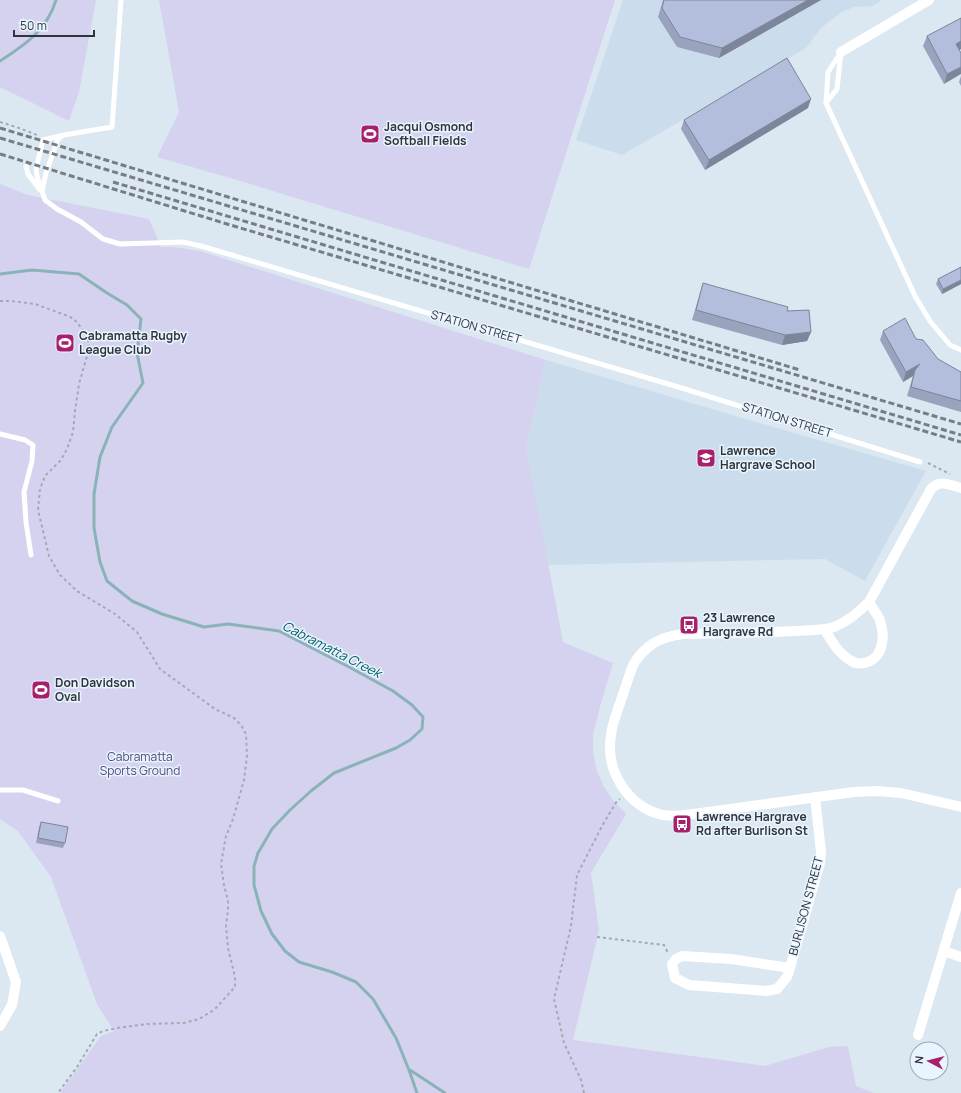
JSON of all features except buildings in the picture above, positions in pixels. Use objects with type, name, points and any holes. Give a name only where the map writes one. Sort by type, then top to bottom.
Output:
[{"type":"street","points":[[841,52],[929,0]]},
{"type":"street","points":[[961,488],[937,484],[931,489],[869,602],[846,622],[824,629],[780,632],[683,634],[658,640],[646,648],[633,665],[611,735],[610,755],[612,765],[620,785],[628,794],[646,809],[670,816],[686,816],[854,792],[890,791],[923,797],[961,807]]},
{"type":"street","points":[[824,629],[833,643],[851,661],[862,663],[874,658],[879,653],[882,646],[882,638],[879,619],[869,602]]},
{"type":"street","name":"BURLISON STREET","points":[[790,968],[731,959],[682,956],[676,959],[672,964],[675,978],[689,985],[766,991],[777,989],[787,977],[790,968],[820,863],[821,852],[815,797]]},
{"type":"street","points":[[918,1035],[961,893]]},
{"type":"street","points":[[0,936],[16,982],[12,1005],[0,1026]]},
{"type":"street","points":[[944,951],[961,957]]},
{"type":"lane","points":[[42,192],[36,170],[43,140],[112,127],[121,0]]},
{"type":"lane","points":[[826,103],[838,89],[841,52]]},
{"type":"lane","points":[[841,52],[828,72],[826,103],[915,296],[930,321],[950,346],[961,350]]},
{"type":"lane","points":[[42,192],[46,172],[58,139],[64,135]]},
{"type":"lane","name":"STATION STREET","points":[[26,166],[28,174],[42,192],[46,200],[57,209],[81,222],[104,239],[120,244],[183,242],[201,246],[678,386],[920,462]]},
{"type":"lane","points":[[0,434],[25,440],[33,445],[32,461],[24,492],[26,522],[31,555]]},
{"type":"lane","points":[[0,790],[23,790],[58,801]]},
{"type":"path","points":[[0,122],[36,134],[43,140]]},
{"type":"path","points":[[0,301],[35,304],[68,316],[74,319],[88,336],[89,349],[79,384],[73,432],[68,449],[61,460],[45,476],[40,489],[38,510],[48,556],[60,575],[78,591],[115,614],[137,632],[160,669],[215,709],[234,718],[241,725],[246,734],[247,756],[244,780],[233,819],[226,836],[221,864],[228,900],[226,925],[228,948],[236,977],[235,986],[214,1010],[198,1019],[184,1023],[147,1024],[117,1028],[97,1034],[77,1067],[58,1093]]},
{"type":"path","points":[[920,462],[930,463],[954,475]]},
{"type":"path","points":[[584,1093],[581,1080],[564,1043],[554,999],[571,926],[577,875],[602,826],[618,801],[628,794]]},
{"type":"path","points":[[597,937],[664,945],[672,964]]},
{"type":"shaded area","points":[[623,0],[882,0],[872,6],[854,7],[840,13],[821,28],[806,48],[622,155],[576,140]]},
{"type":"shaded area","name":"Lawrence Hargrave School","points":[[546,360],[926,471],[865,581],[825,559],[548,565],[526,446]]},
{"type":"green space","points":[[0,0],[96,0],[79,92],[69,121],[0,87]]},
{"type":"green space","name":"Jacqui Osmond Softball Fields","points":[[159,0],[615,0],[529,269],[157,157],[179,112]]},
{"type":"green space","name":"Cabramatta Sports Ground","points":[[0,184],[28,195],[149,219],[161,247],[174,247],[200,251],[546,360],[526,446],[563,642],[613,663],[593,734],[593,753],[597,771],[604,787],[612,799],[626,814],[591,873],[599,930],[573,1040],[765,1066],[829,1047],[848,1046],[856,1086],[874,1093],[60,1093],[101,1036],[114,1031],[97,1004],[51,877],[18,831],[0,819]]},
{"type":"waterway","name":"Cabramatta Creek","points":[[0,61],[34,36],[47,20],[56,0]]},
{"type":"waterway","name":"Cabramatta Creek","points":[[0,274],[32,270],[79,274],[127,305],[141,319],[137,353],[143,383],[112,427],[100,457],[94,494],[94,528],[100,562],[107,581],[132,601],[162,614],[204,627],[228,624],[279,631],[393,691],[412,705],[423,717],[422,729],[410,740],[396,748],[334,773],[311,791],[272,829],[258,853],[254,866],[254,885],[261,911],[272,934],[285,951],[299,962],[332,972],[356,982],[373,999],[396,1038],[417,1093]]},
{"type":"waterway","points":[[410,1070],[445,1093]]},
{"type":"railway","points":[[0,128],[800,370]]},
{"type":"railway","points":[[0,138],[961,424]]},
{"type":"railway","points":[[0,154],[227,224],[961,442]]},
{"type":"railway","points":[[113,182],[961,435]]},
{"type":"place","name":"Jacqui Osmond Softball Fields","points":[[370,134]]},
{"type":"place","name":"Cabramatta Rugby League Club","points":[[65,343]]},
{"type":"place","name":"Lawrence Hargrave School","points":[[706,458]]},
{"type":"place","name":"23 Lawrence Hargrave Rd","points":[[689,625]]},
{"type":"place","name":"Don Davidson Oval","points":[[41,690]]},
{"type":"place","name":"Lawrence Hargrave Rd after Burlison St","points":[[682,824]]}]
